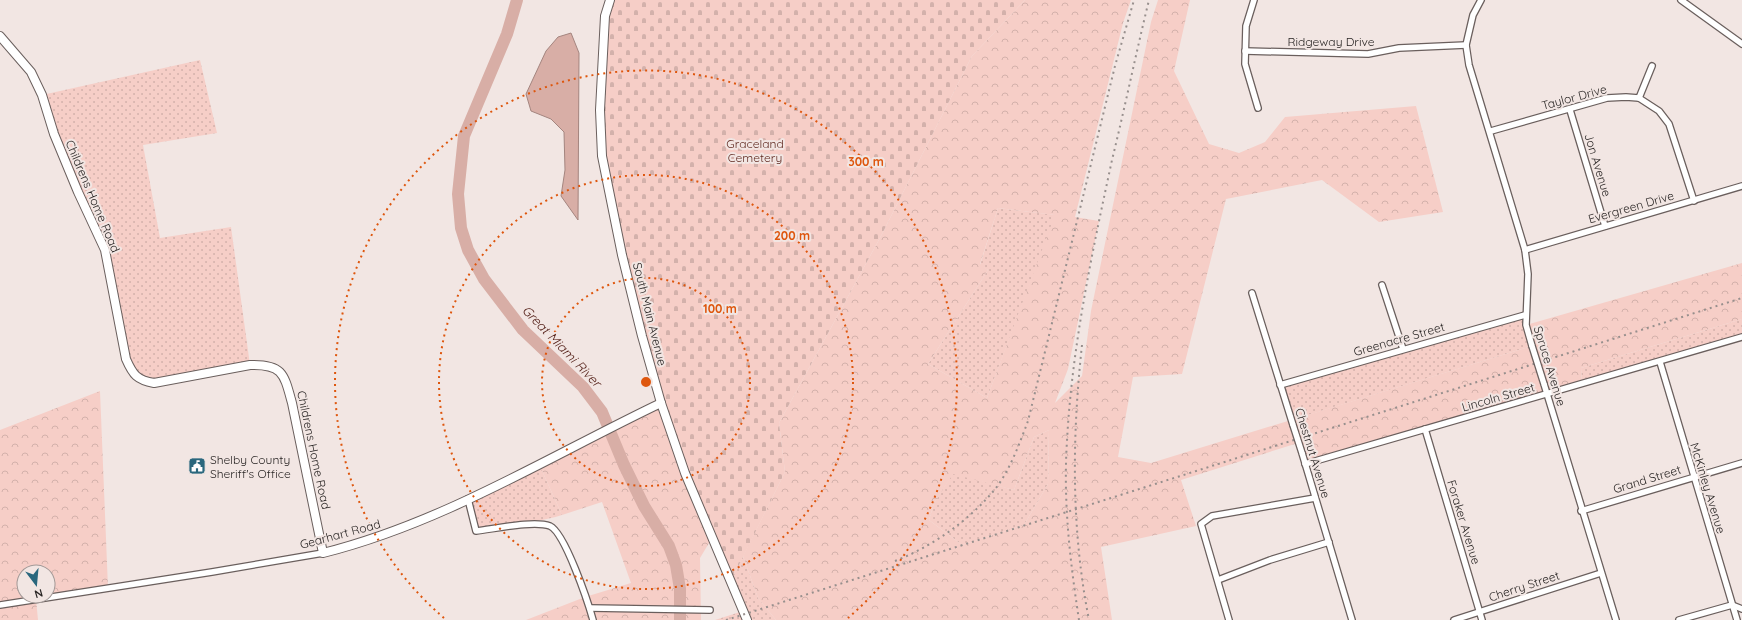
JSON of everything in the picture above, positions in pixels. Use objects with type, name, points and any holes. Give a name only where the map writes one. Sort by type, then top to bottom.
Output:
[{"type":"street","name":"South Main Avenue","points":[[610,0],[605,16],[600,110],[602,156],[624,263],[660,403],[685,473],[747,620]]},
{"type":"street","points":[[1254,0],[1246,26],[1245,64],[1258,108]]},
{"type":"street","name":"Spruce Avenue","points":[[1481,0],[1473,15],[1466,45],[1469,64],[1491,131],[1526,250],[1528,274],[1525,314],[1526,325],[1581,511],[1616,620]]},
{"type":"street","points":[[1681,0],[1742,44]]},
{"type":"street","name":"Childrens Home Road","points":[[0,36],[31,72],[42,94],[57,141],[78,192],[105,250],[126,360],[131,370],[144,382],[154,383],[250,364],[266,364],[276,368],[281,373],[286,383],[292,403],[323,553]]},
{"type":"street","name":"Ridgeway Drive","points":[[1245,51],[1368,54],[1399,48],[1466,45]]},
{"type":"street","points":[[1652,66],[1639,98],[1659,111],[1670,124],[1694,200]]},
{"type":"street","name":"Taylor Drive","points":[[1491,131],[1570,110],[1607,98],[1639,98]]},
{"type":"street","name":"Jon Avenue","points":[[1570,110],[1606,226]]},
{"type":"street","name":"Evergreen Drive","points":[[1526,250],[1742,186]]},
{"type":"street","points":[[1382,286],[1403,349]]},
{"type":"street","name":"Chestnut Avenue","points":[[1252,293],[1352,620]]},
{"type":"street","name":"Greenacre Street","points":[[1280,385],[1525,314]]},
{"type":"street","name":"Lincoln Street","points":[[1305,464],[1547,395],[1742,337]]},
{"type":"street","name":"McKinley Avenue","points":[[1660,362],[1693,477],[1737,620]]},
{"type":"street","name":"Gearhart Road","points":[[0,605],[255,565],[323,553],[359,544],[395,532],[468,499],[660,403]]},
{"type":"street","name":"Foraker Avenue","points":[[1425,429],[1482,620]]},
{"type":"street","name":"Grand Street","points":[[1581,511],[1742,463]]},
{"type":"street","points":[[1230,620],[1201,524],[1212,516],[1315,498]]},
{"type":"street","points":[[468,499],[476,531],[537,524],[550,527],[558,533],[567,549],[590,608],[593,620]]},
{"type":"street","points":[[1218,580],[1270,560],[1329,542]]},
{"type":"street","name":"Cherry Street","points":[[1454,620],[1601,573]]},
{"type":"street","points":[[1679,620],[1732,605],[1742,609]]},
{"type":"street","points":[[590,608],[710,610]]},
{"type":"green space","name":"Graceland Cemetery","points":[[610,0],[1025,0],[972,56],[881,236],[779,423],[785,472],[731,581],[661,403],[602,156],[600,110]]},
{"type":"green space","points":[[1025,0],[1131,0],[1123,23],[1075,217],[1099,221],[1068,369],[1055,403],[1082,376],[1091,311],[1151,22],[1158,0],[1190,0],[1174,71],[1209,144],[1239,153],[1265,142],[1285,117],[1416,106],[1443,212],[1379,222],[1322,180],[1226,199],[1182,374],[1133,377],[1118,457],[1151,463],[1532,346],[1526,325],[1742,263],[1742,319],[1581,368],[1582,384],[1305,464],[1298,443],[1181,480],[1196,526],[1101,547],[1112,620],[776,620],[758,598],[743,556],[785,472],[779,423],[881,236],[972,56]],"holes":[[[998,208],[1055,215],[987,398],[928,364],[988,270],[980,264]],[[1049,430],[1048,484],[1024,525],[962,545],[929,520],[934,503],[953,474],[1014,490],[1034,437]]]},
{"type":"green space","points":[[200,60],[217,133],[143,145],[160,238],[231,227],[250,365],[154,383],[131,370],[105,250],[78,192],[42,95]]},
{"type":"green space","points":[[998,208],[1056,215],[987,398],[928,364],[988,270],[980,265]]},
{"type":"green space","points":[[1525,315],[1532,346],[1292,420],[1280,385]]},
{"type":"green space","points":[[1742,319],[1742,337],[1582,384],[1581,368]]},
{"type":"green space","points":[[100,391],[108,588],[56,596],[56,564],[16,564],[16,604],[36,604],[38,620],[0,620],[0,430]]},
{"type":"green space","points":[[661,403],[712,538],[700,558],[701,620],[526,620],[585,597],[631,583],[602,502],[562,515],[539,464]]},
{"type":"green space","points":[[1049,430],[1048,484],[1024,525],[962,545],[929,520],[934,503],[953,473],[1014,490],[1034,437]]},
{"type":"green space","points":[[539,464],[562,515],[523,523],[484,528],[477,527],[468,499]]},
{"type":"green space","points":[[743,556],[758,598],[776,620],[715,620],[743,611],[731,581]]},
{"type":"shaded area","points":[[571,33],[579,53],[578,220],[561,196],[565,170],[564,132],[551,119],[531,111],[526,94],[546,51],[558,37]]},
{"type":"waterway","name":"Great Miami River","points":[[517,0],[507,34],[464,136],[458,194],[461,228],[468,250],[484,279],[523,330],[583,387],[602,412],[624,465],[644,506],[669,546],[676,565],[680,589],[680,620]]},
{"type":"railway","points":[[895,561],[937,540],[975,511],[1001,481],[1014,456],[1028,421],[1115,66],[1134,0]]},
{"type":"railway","points":[[1079,620],[1070,553],[1066,486],[1067,441],[1073,370],[1097,230],[1149,0]]},
{"type":"railway","points":[[726,620],[1742,298]]},
{"type":"railway","points":[[1082,345],[1076,414],[1075,483],[1079,552],[1089,620]]},
{"type":"place","name":"Shelby County Sheriff's Office","points":[[197,466]]}]
